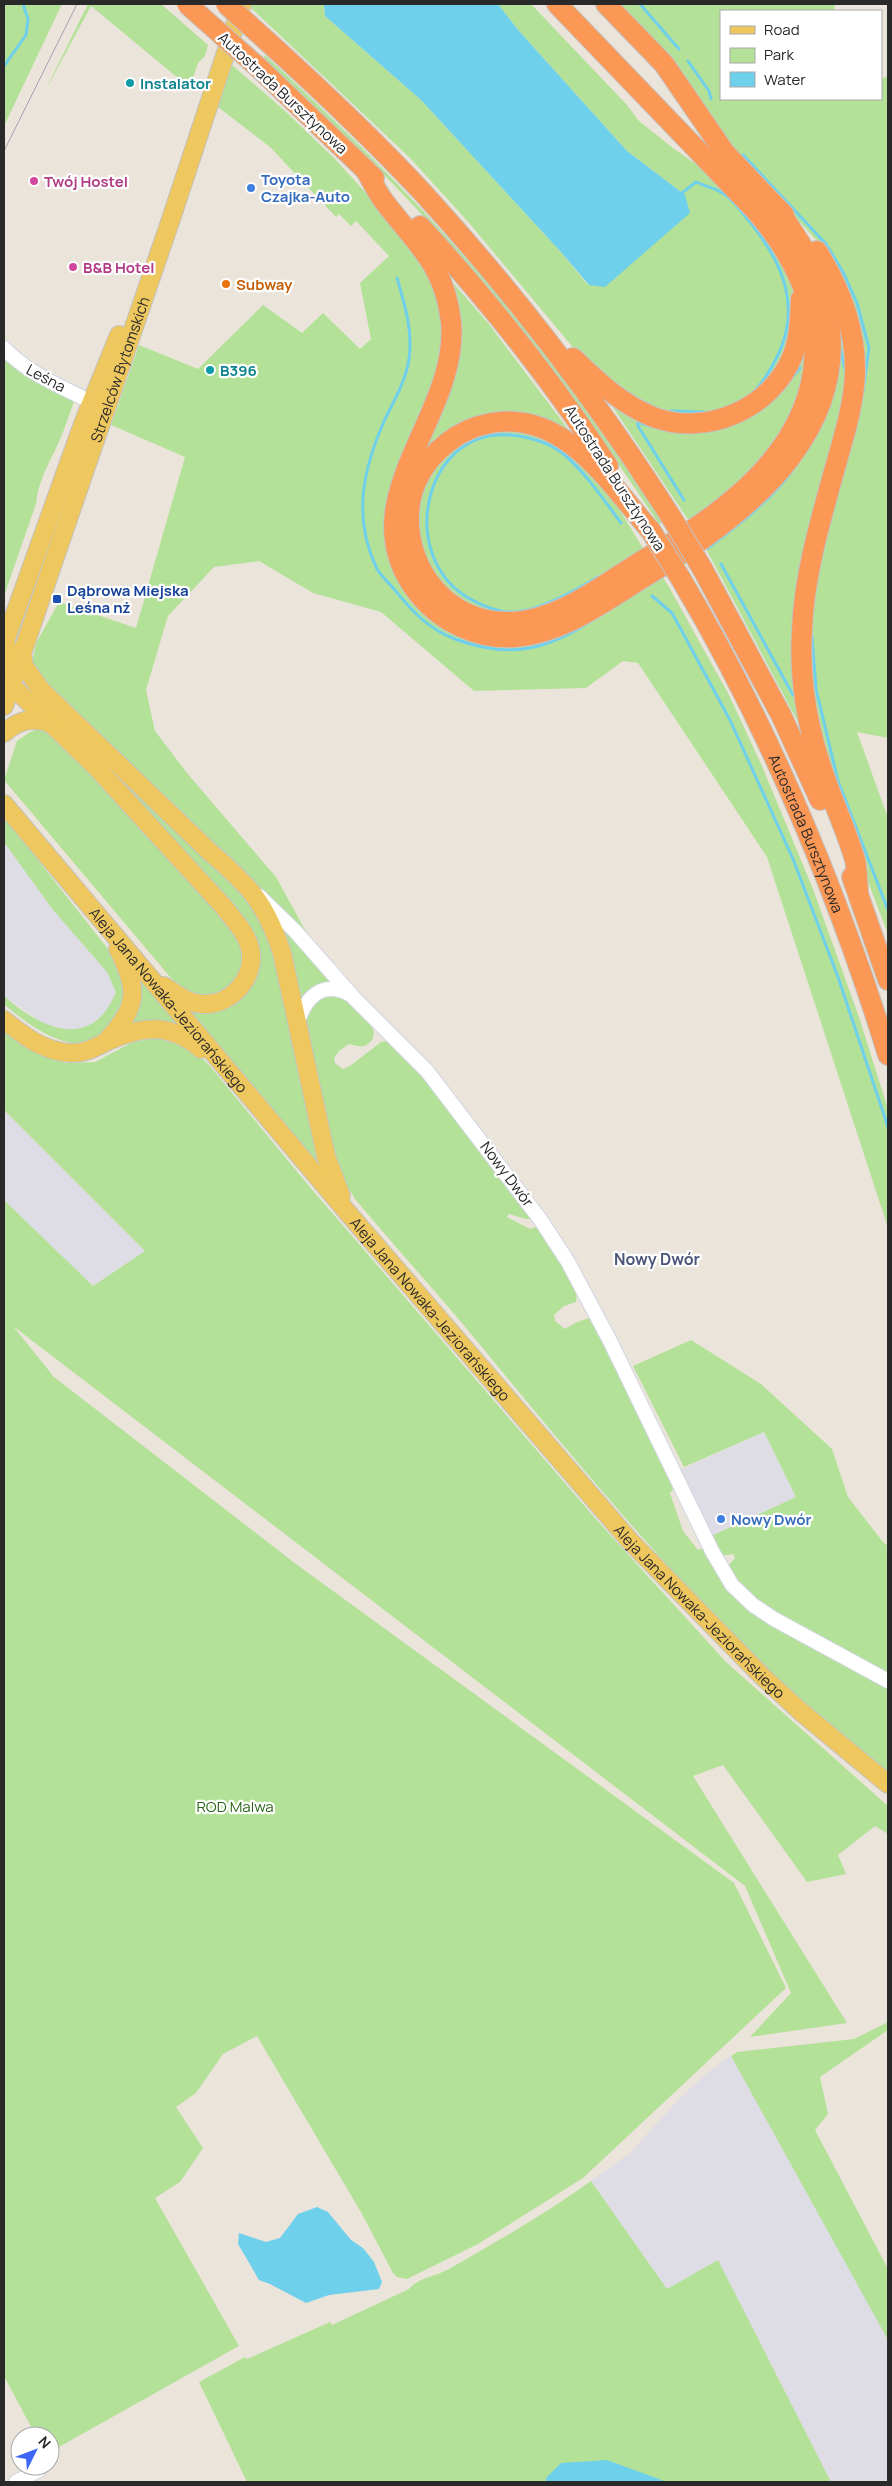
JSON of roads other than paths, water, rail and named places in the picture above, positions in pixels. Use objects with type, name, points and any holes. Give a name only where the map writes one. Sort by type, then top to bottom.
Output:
[{"type":"highway","name":"Autostrada Bursztynowa","points":[[187,4],[259,68],[404,207],[458,267],[517,338],[574,414],[681,579],[760,728],[806,829],[850,939],[888,1056]]},
{"type":"highway","name":"Autostrada Bursztynowa","points":[[226,4],[267,40],[364,133],[424,194],[520,306],[611,426],[702,568],[781,715],[858,890],[888,980]]},
{"type":"highway","points":[[557,4],[755,210],[785,250],[794,264],[810,303],[814,324],[815,362],[801,413],[782,445],[754,479],[720,510],[677,539],[580,599],[551,614],[511,622],[485,620],[458,609],[437,593],[420,569],[412,552],[409,510],[420,473],[439,450],[467,430],[486,424],[515,422],[536,425],[560,435],[582,451],[651,530]]},
{"type":"highway","points":[[606,4],[664,64],[725,153],[808,239],[826,266],[846,308],[853,341],[855,372],[849,413],[809,569],[804,603],[801,653],[805,700],[811,730],[824,776],[855,861],[858,890]]},
{"type":"highway","points":[[365,169],[383,199],[424,249],[436,270],[446,295],[451,325],[450,355],[444,381],[407,466],[396,501],[394,522],[398,551],[407,576],[416,590],[436,612],[472,631],[512,637],[536,635],[557,628],[657,570],[707,537],[747,506],[778,476],[794,455],[811,427],[822,396],[829,363],[829,329],[824,300],[814,270],[776,207]]},
{"type":"highway","points":[[520,306],[587,371],[618,398],[654,417],[682,423],[704,423],[727,417],[743,410],[765,395],[779,379],[793,355],[798,339],[802,287]]},
{"type":"main road","name":"Strzelców Bytomskich","points":[[5,641],[92,402],[137,287],[231,4]]},
{"type":"main road","name":"Strzelców Bytomskich","points":[[4,706],[7,686],[22,652],[242,4]]},
{"type":"main road","points":[[5,641],[7,686],[53,724],[96,767],[223,906],[242,929],[250,947],[251,964],[247,978],[227,999],[214,1004],[200,1004],[183,1000],[142,970]]},
{"type":"main road","points":[[22,652],[24,666],[42,691],[249,887],[261,904],[275,931],[282,953],[326,1156],[348,1213]]},
{"type":"main road","points":[[7,686],[21,685],[42,691]]},
{"type":"main road","points":[[4,733],[14,724],[24,720],[40,720],[53,724]]},
{"type":"main road","name":"Aleja Jana Nowaka-Jeziorańskiego","points":[[4,804],[348,1213],[630,1541],[673,1587],[800,1711],[888,1784]]},
{"type":"main road","points":[[106,927],[124,961],[131,979],[133,996],[129,1013],[106,1042]]},
{"type":"main road","points":[[4,1020],[37,1044],[57,1051],[84,1052],[132,1031],[156,1029],[176,1032],[190,1040],[235,1079]]},
{"type":"street","name":"Leśna","points":[[4,348],[17,362],[35,374],[92,402]]},
{"type":"street","name":"Nowy Dwór","points":[[249,887],[295,931],[354,998],[426,1071],[503,1167],[556,1242],[628,1376],[712,1551],[732,1585],[753,1605],[774,1619],[888,1681]]},
{"type":"street","name":"Nowy Dwór","points":[[298,1022],[303,1006],[310,998],[321,992],[342,991],[354,998]]},
{"type":"street","points":[[16,2482],[28,2476]]},
{"type":"water","points":[[324,4],[498,4],[519,31],[627,151],[685,195],[690,213],[605,287],[589,285],[421,100],[325,16]]},
{"type":"water","points":[[317,2207],[328,2212],[351,2240],[363,2248],[374,2262],[382,2282],[379,2289],[329,2295],[306,2303],[259,2280],[238,2244],[239,2233],[266,2242],[280,2238],[298,2214]]},
{"type":"water","points":[[607,2460],[667,2482],[546,2482],[546,2478],[561,2463]]},
{"type":"waterway","points":[[4,66],[26,35],[28,19],[23,4]]},
{"type":"waterway","points":[[640,4],[679,49]]},
{"type":"waterway","points":[[688,61],[709,91],[711,99]]},
{"type":"waterway","points":[[743,155],[826,244],[843,272],[857,303],[869,348],[863,391]]},
{"type":"waterway","points":[[682,193],[696,182],[717,190],[728,197],[762,238],[780,271],[786,287],[788,322],[784,340],[776,359],[757,388]]},
{"type":"waterway","points":[[397,278],[409,328],[409,359],[396,398],[377,438],[366,475],[363,493],[365,531],[369,550],[377,569],[407,605],[429,625],[445,635],[474,645],[492,649],[525,649],[557,640],[591,621]]},
{"type":"waterway","points":[[841,351],[845,370]]},
{"type":"waterway","points":[[838,371],[841,352]]},
{"type":"waterway","points":[[789,381],[800,368]]},
{"type":"waterway","points":[[671,411],[705,412]]},
{"type":"waterway","points":[[649,426],[638,422],[638,426],[684,500]]},
{"type":"waterway","points":[[598,577],[558,599],[536,608],[515,612],[487,607],[472,600],[448,581],[433,556],[427,528],[429,499],[440,473],[457,452],[480,438],[510,435],[533,439],[560,451],[574,463],[621,523]]},
{"type":"waterway","points":[[708,548],[763,503],[792,471]]},
{"type":"waterway","points":[[721,564],[793,695],[795,690]]},
{"type":"waterway","points":[[652,596],[672,613],[730,720],[793,859],[838,977],[888,1127]]},
{"type":"waterway","points":[[812,636],[816,689],[838,781],[888,910]]},
{"type":"tram line","points":[[4,151],[77,4]]},
{"type":"place","name":"Instalator","points":[[130,83]]},
{"type":"place","name":"Twój Hostel","points":[[34,181]]},
{"type":"place","name":"Toyota Czajka-Auto","points":[[251,188]]},
{"type":"place","name":"B&B Hotel","points":[[73,267]]},
{"type":"place","name":"Subway","points":[[226,284]]},
{"type":"place","name":"B396","points":[[210,370]]},
{"type":"place","name":"Dąbrowa Miejska Leśna nż","points":[[57,599]]},
{"type":"place","name":"Nowy Dwór","points":[[721,1519]]},
{"type":"district","name":"Nowy Dwór","points":[[657,1259]]},
{"type":"park label","name":"ROD Malwa","points":[[235,1806]]}]
